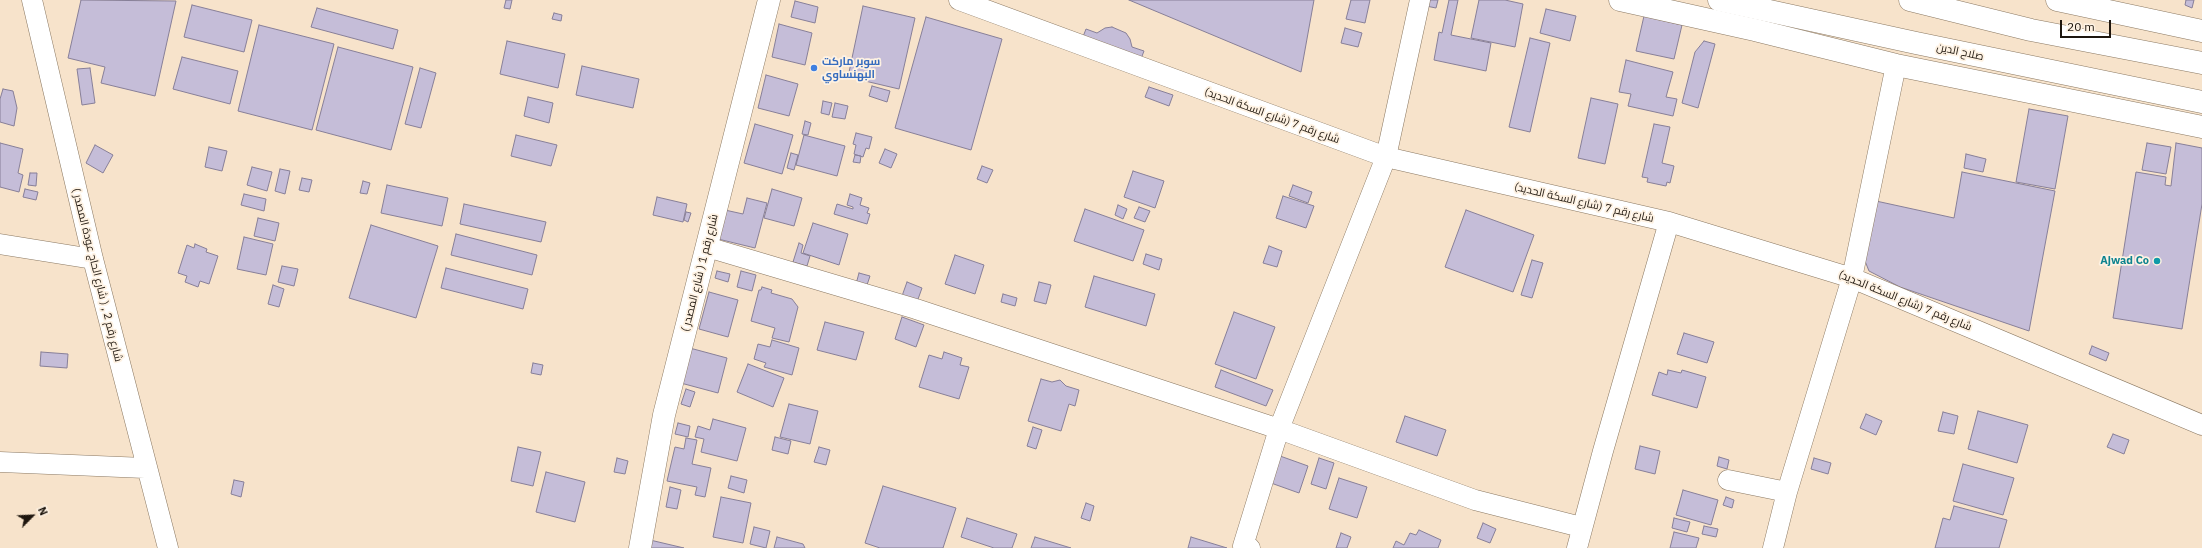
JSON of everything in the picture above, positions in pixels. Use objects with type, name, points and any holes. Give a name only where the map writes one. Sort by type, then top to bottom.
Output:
[{"type":"main road","name":"شارع رقم 1 ( شارع المصدر )","points":[[640,548],[664,415],[769,0]]},
{"type":"main road","points":[[1620,0],[1755,30],[1896,66],[2202,127]]},
{"type":"main road","name":"صلاح الدين","points":[[1719,0],[1916,43],[2202,102]]},
{"type":"main road","points":[[1910,0],[2031,30],[2202,63]]},
{"type":"main road","points":[[2057,0],[2202,31]]},
{"type":"street","name":"شارع رقم 2 , ( شارع الحاج عودة المصدر )","points":[[32,0],[93,259],[168,548]]},
{"type":"street","name":"شارع رقم 7 (شارع السكة الحديد)","points":[[959,0],[1386,157],[1670,222],[1852,278],[2202,425]]},
{"type":"street","points":[[1250,548],[1243,546],[1278,429],[1386,157],[1420,0]]},
{"type":"street","points":[[1774,548],[1787,492],[1852,278],[1896,66]]},
{"type":"street","points":[[1577,548],[1581,528],[1670,222]]},
{"type":"street","points":[[0,244],[93,259]]},
{"type":"street","points":[[707,247],[916,309],[1278,429],[1475,500],[1581,528]]},
{"type":"street","points":[[0,462],[146,468]]},
{"type":"street","points":[[1728,480],[1787,492]]},
{"type":"building","points":[[81,0],[176,1],[155,96],[101,83],[105,67],[68,58]]},
{"type":"building","points":[[506,0],[512,0],[510,9],[504,8]]},
{"type":"building","points":[[1129,0],[1314,0],[1301,72]]},
{"type":"building","points":[[1351,0],[1370,0],[1365,23],[1346,19]]},
{"type":"building","points":[[1422,0],[1438,0],[1436,8],[1421,5]]},
{"type":"building","points":[[1449,0],[1458,0],[1451,35],[1491,43],[1486,71],[1434,60],[1439,32],[1442,33]]},
{"type":"building","points":[[1479,0],[1505,0],[1523,4],[1515,47],[1471,38]]},
{"type":"building","points":[[2186,0],[2194,0],[2192,8],[2185,5]]},
{"type":"building","points":[[795,1],[818,7],[815,23],[791,17]]},
{"type":"building","points":[[192,5],[252,20],[244,52],[184,37]]},
{"type":"building","points":[[863,6],[915,18],[899,89],[848,77]]},
{"type":"building","points":[[317,8],[398,30],[393,49],[311,27]]},
{"type":"building","points":[[1546,9],[1576,16],[1570,41],[1540,33]]},
{"type":"building","points":[[554,13],[562,15],[561,21],[552,19]]},
{"type":"building","points":[[1644,16],[1682,25],[1674,59],[1636,51]]},
{"type":"building","points":[[926,17],[1002,39],[971,150],[895,128]]},
{"type":"building","points":[[779,24],[812,33],[805,65],[772,57]]},
{"type":"building","points":[[259,25],[334,44],[312,130],[238,111]]},
{"type":"building","points":[[1112,27],[1126,33],[1130,39],[1132,47],[1144,51],[1139,64],[1081,42],[1086,29],[1097,33],[1105,28]]},
{"type":"building","points":[[1345,28],[1362,33],[1358,47],[1341,43]]},
{"type":"building","points":[[1530,38],[1550,43],[1530,132],[1509,127]]},
{"type":"building","points":[[507,41],[565,54],[558,88],[500,74]]},
{"type":"building","points":[[1704,41],[1715,44],[1698,108],[1682,103],[1695,52]]},
{"type":"building","points":[[338,47],[413,67],[391,150],[316,130]]},
{"type":"building","points":[[182,57],[238,71],[230,104],[173,89]]},
{"type":"building","points":[[1626,60],[1673,72],[1666,97],[1677,99],[1673,116],[1628,106],[1631,94],[1619,92]]},
{"type":"building","points":[[582,66],[639,79],[633,108],[576,95]]},
{"type":"building","points":[[90,68],[95,103],[82,105],[77,69]]},
{"type":"building","points":[[420,68],[436,73],[421,128],[405,124]]},
{"type":"building","points":[[766,75],[798,84],[789,116],[758,108]]},
{"type":"building","points":[[872,86],[890,91],[887,102],[869,96]]},
{"type":"building","points":[[1149,87],[1173,95],[1169,106],[1145,97]]},
{"type":"building","points":[[3,89],[13,91],[17,108],[14,126],[0,122],[0,99]]},
{"type":"building","points":[[528,97],[553,103],[549,123],[524,116]]},
{"type":"building","points":[[1591,98],[1618,104],[1605,164],[1578,158]]},
{"type":"building","points":[[823,101],[832,103],[829,115],[821,113]]},
{"type":"building","points":[[835,103],[848,106],[845,119],[832,117]]},
{"type":"building","points":[[2029,109],[2068,116],[2055,189],[2016,182]]},
{"type":"building","points":[[805,121],[811,123],[808,135],[802,134]]},
{"type":"building","points":[[755,124],[793,135],[782,174],[744,163]]},
{"type":"building","points":[[1654,124],[1670,127],[1662,163],[1674,166],[1670,183],[1667,182],[1666,186],[1647,182],[1648,178],[1642,177]]},
{"type":"building","points":[[856,133],[872,137],[869,149],[866,148],[863,157],[854,154],[856,145],[853,144]]},
{"type":"building","points":[[516,135],[557,145],[551,166],[511,156]]},
{"type":"building","points":[[804,135],[845,146],[837,176],[796,165]]},
{"type":"building","points":[[0,143],[23,149],[18,173],[23,175],[19,192],[0,187]]},
{"type":"building","points":[[2147,143],[2171,147],[2166,174],[2142,170]]},
{"type":"building","name":"Ajwad Co","points":[[2176,143],[2202,148],[2202,204],[2182,329],[2113,318],[2136,172],[2166,177],[2165,185],[2171,186]]},
{"type":"building","points":[[95,145],[113,155],[103,173],[86,163]]},
{"type":"building","points":[[209,147],[227,151],[222,171],[205,167]]},
{"type":"building","points":[[885,149],[897,154],[891,168],[879,163]]},
{"type":"building","points":[[791,153],[798,155],[794,170],[787,168]]},
{"type":"building","points":[[1966,154],[1986,159],[1983,172],[1964,168]]},
{"type":"building","points":[[855,155],[861,156],[860,163],[853,162]]},
{"type":"building","points":[[982,166],[993,170],[987,183],[977,179]]},
{"type":"building","points":[[252,167],[272,172],[267,191],[247,185]]},
{"type":"building","points":[[280,169],[290,171],[285,194],[275,191]]},
{"type":"building","points":[[1133,171],[1164,181],[1155,208],[1124,197]]},
{"type":"building","points":[[1962,172],[2055,191],[2029,331],[1900,287],[1869,271],[1863,256],[1876,201],[1954,218]]},
{"type":"building","points":[[30,173],[37,173],[36,186],[28,185]]},
{"type":"building","points":[[302,178],[312,180],[309,192],[299,190]]},
{"type":"building","points":[[363,181],[370,183],[367,194],[360,193]]},
{"type":"building","points":[[387,185],[448,198],[442,226],[381,213]]},
{"type":"building","points":[[1293,185],[1312,192],[1308,203],[1289,196]]},
{"type":"building","points":[[25,189],[38,192],[36,200],[23,197]]},
{"type":"building","points":[[772,189],[802,198],[794,226],[764,218]]},
{"type":"building","points":[[244,194],[266,199],[264,211],[241,205]]},
{"type":"building","points":[[850,194],[862,198],[860,205],[869,208],[867,213],[870,214],[867,224],[834,214],[837,204],[853,209],[853,207],[847,205]]},
{"type":"building","points":[[1283,196],[1314,206],[1306,228],[1276,218]]},
{"type":"building","points":[[657,197],[687,204],[683,222],[653,215]]},
{"type":"building","points":[[747,198],[767,203],[755,248],[718,239],[725,210],[743,214]]},
{"type":"building","points":[[464,204],[546,222],[541,242],[460,224]]},
{"type":"building","points":[[1118,205],[1127,209],[1123,219],[1115,215]]},
{"type":"building","points":[[1139,207],[1150,211],[1145,222],[1134,218]]},
{"type":"building","points":[[1085,209],[1144,230],[1133,261],[1074,241]]},
{"type":"building","points":[[1466,210],[1534,235],[1513,292],[1445,267]]},
{"type":"building","points":[[686,212],[691,213],[688,222],[684,220]]},
{"type":"building","points":[[258,218],[279,223],[275,241],[254,236]]},
{"type":"building","points":[[813,223],[848,234],[839,265],[803,253]]},
{"type":"building","points":[[371,225],[438,246],[416,318],[349,298]]},
{"type":"building","points":[[456,234],[537,255],[532,275],[451,255]]},
{"type":"building","points":[[244,237],[273,244],[266,275],[237,269]]},
{"type":"building","points":[[799,243],[803,245],[801,253],[810,256],[807,266],[793,262]]},
{"type":"building","points":[[195,244],[207,249],[206,252],[218,256],[209,284],[200,281],[198,287],[185,282],[187,276],[178,273],[187,245],[194,248]]},
{"type":"building","points":[[1269,246],[1282,251],[1277,267],[1263,263]]},
{"type":"building","points":[[1146,254],[1162,259],[1159,270],[1143,264]]},
{"type":"building","points":[[955,255],[984,265],[975,294],[945,284]]},
{"type":"building","points":[[1532,260],[1543,263],[1532,298],[1521,295]]},
{"type":"building","points":[[282,266],[298,269],[294,286],[278,282]]},
{"type":"building","points":[[446,268],[528,289],[523,309],[441,288]]},
{"type":"building","points":[[717,271],[730,274],[728,282],[715,278]]},
{"type":"building","points":[[741,271],[756,275],[752,291],[737,287]]},
{"type":"building","points":[[859,273],[870,276],[866,288],[856,284]]},
{"type":"building","points":[[1094,276],[1155,294],[1146,326],[1085,307]]},
{"type":"building","points":[[907,282],[922,288],[917,302],[902,296]]},
{"type":"building","points":[[1039,282],[1051,285],[1046,304],[1034,301]]},
{"type":"building","points":[[273,285],[284,289],[279,307],[268,304]]},
{"type":"building","points":[[762,287],[772,290],[771,293],[792,299],[798,307],[789,342],[772,338],[775,328],[751,321],[759,290],[761,290]]},
{"type":"building","points":[[709,292],[738,300],[728,337],[699,329]]},
{"type":"building","points":[[1003,294],[1017,298],[1015,306],[1001,302]]},
{"type":"building","points":[[1234,312],[1275,327],[1256,379],[1215,364]]},
{"type":"building","points":[[902,317],[924,325],[916,347],[895,339]]},
{"type":"building","points":[[825,322],[864,332],[856,360],[817,350]]},
{"type":"building","points":[[1684,333],[1714,342],[1707,363],[1677,354]]},
{"type":"building","points":[[772,340],[799,348],[792,375],[764,367],[766,363],[754,359],[758,344],[770,347]]},
{"type":"building","points":[[2092,346],[2109,353],[2106,361],[2089,354]]},
{"type":"building","points":[[686,347],[727,358],[718,393],[677,382]]},
{"type":"building","points":[[41,352],[68,354],[67,368],[40,366]]},
{"type":"building","points":[[944,352],[962,358],[960,365],[969,367],[959,399],[919,387],[929,355],[942,359]]},
{"type":"building","points":[[533,363],[543,365],[541,375],[531,373]]},
{"type":"building","points":[[748,364],[784,378],[773,407],[737,392]]},
{"type":"building","points":[[1221,370],[1273,390],[1266,406],[1215,387]]},
{"type":"building","points":[[1668,370],[1681,373],[1682,370],[1706,377],[1697,408],[1652,395],[1659,372],[1667,375]]},
{"type":"building","points":[[1041,379],[1052,382],[1060,380],[1066,386],[1079,390],[1075,406],[1069,404],[1061,431],[1028,421]]},
{"type":"building","points":[[686,389],[695,392],[690,407],[681,404]]},
{"type":"building","points":[[789,404],[818,411],[810,444],[780,437]]},
{"type":"building","points":[[1978,411],[2028,425],[2017,463],[1968,449]]},
{"type":"building","points":[[1943,412],[1958,416],[1954,434],[1938,431]]},
{"type":"building","points":[[1866,414],[1882,421],[1876,435],[1860,428]]},
{"type":"building","points":[[1405,416],[1446,430],[1437,456],[1396,442]]},
{"type":"building","points":[[713,419],[746,428],[737,461],[701,452],[704,439],[695,437],[698,426],[710,430]]},
{"type":"building","points":[[678,423],[690,426],[688,437],[675,434]]},
{"type":"building","points":[[1033,427],[1042,430],[1036,449],[1027,446]]},
{"type":"building","points":[[2113,434],[2129,440],[2124,454],[2107,447]]},
{"type":"building","points":[[775,437],[791,441],[788,454],[772,450]]},
{"type":"building","points":[[686,438],[697,440],[692,464],[711,468],[705,497],[695,495],[697,487],[667,481],[675,447],[684,449]]},
{"type":"building","points":[[1640,446],[1660,451],[1655,474],[1635,469]]},
{"type":"building","points":[[518,447],[541,452],[533,486],[511,481]]},
{"type":"building","points":[[819,447],[830,450],[826,465],[814,462]]},
{"type":"building","points":[[1280,456],[1308,466],[1299,493],[1271,483]]},
{"type":"building","points":[[1719,457],[1729,460],[1727,469],[1717,466]]},
{"type":"building","points":[[617,458],[628,461],[625,474],[614,472]]},
{"type":"building","points":[[1319,458],[1334,463],[1326,489],[1311,484]]},
{"type":"building","points":[[1814,458],[1831,463],[1828,474],[1811,469]]},
{"type":"building","points":[[1963,464],[2014,478],[2003,515],[1953,501]]},
{"type":"building","points":[[546,472],[585,482],[575,522],[536,512]]},
{"type":"building","points":[[731,476],[747,480],[744,493],[728,488]]},
{"type":"building","points":[[1339,478],[1367,487],[1357,518],[1329,509]]},
{"type":"building","points":[[234,480],[244,482],[241,497],[231,494]]},
{"type":"building","points":[[883,486],[956,508],[943,548],[880,548],[865,543]]},
{"type":"building","points":[[670,487],[681,490],[677,509],[666,507]]},
{"type":"building","points":[[1683,490],[1718,500],[1711,525],[1676,515]]},
{"type":"building","points":[[721,497],[751,503],[743,543],[713,537]]},
{"type":"building","points":[[1726,497],[1734,500],[1732,508],[1723,505]]},
{"type":"building","points":[[1086,503],[1094,506],[1090,521],[1081,518]]},
{"type":"building","points":[[1954,506],[2007,520],[1999,548],[1935,548],[1943,518],[1950,520]]},
{"type":"building","points":[[967,518],[1017,534],[1012,548],[994,548],[961,537]]},
{"type":"building","points":[[1674,518],[1690,522],[1687,532],[1672,528]]},
{"type":"building","points":[[1483,523],[1496,529],[1490,543],[1477,538]]},
{"type":"building","points":[[1704,526],[1718,529],[1716,537],[1702,534]]},
{"type":"building","points":[[754,527],[770,531],[766,548],[750,544]]},
{"type":"building","points":[[1419,530],[1441,540],[1438,548],[1393,548],[1396,541],[1404,545],[1410,533],[1416,535]]},
{"type":"building","points":[[1674,532],[1699,538],[1696,548],[1670,548]]},
{"type":"building","points":[[1341,533],[1351,537],[1347,548],[1336,548]]},
{"type":"building","points":[[777,537],[803,544],[805,548],[774,548]]},
{"type":"building","points":[[1035,537],[1071,548],[1031,548]]},
{"type":"building","points":[[1191,537],[1227,548],[1188,548]]},
{"type":"building","points":[[650,540],[684,548],[648,548]]},
{"type":"place","name":"سوبر ماركت البهنساوي","points":[[814,68]]},
{"type":"place","name":"Ajwad Co","points":[[2157,261]]}]
